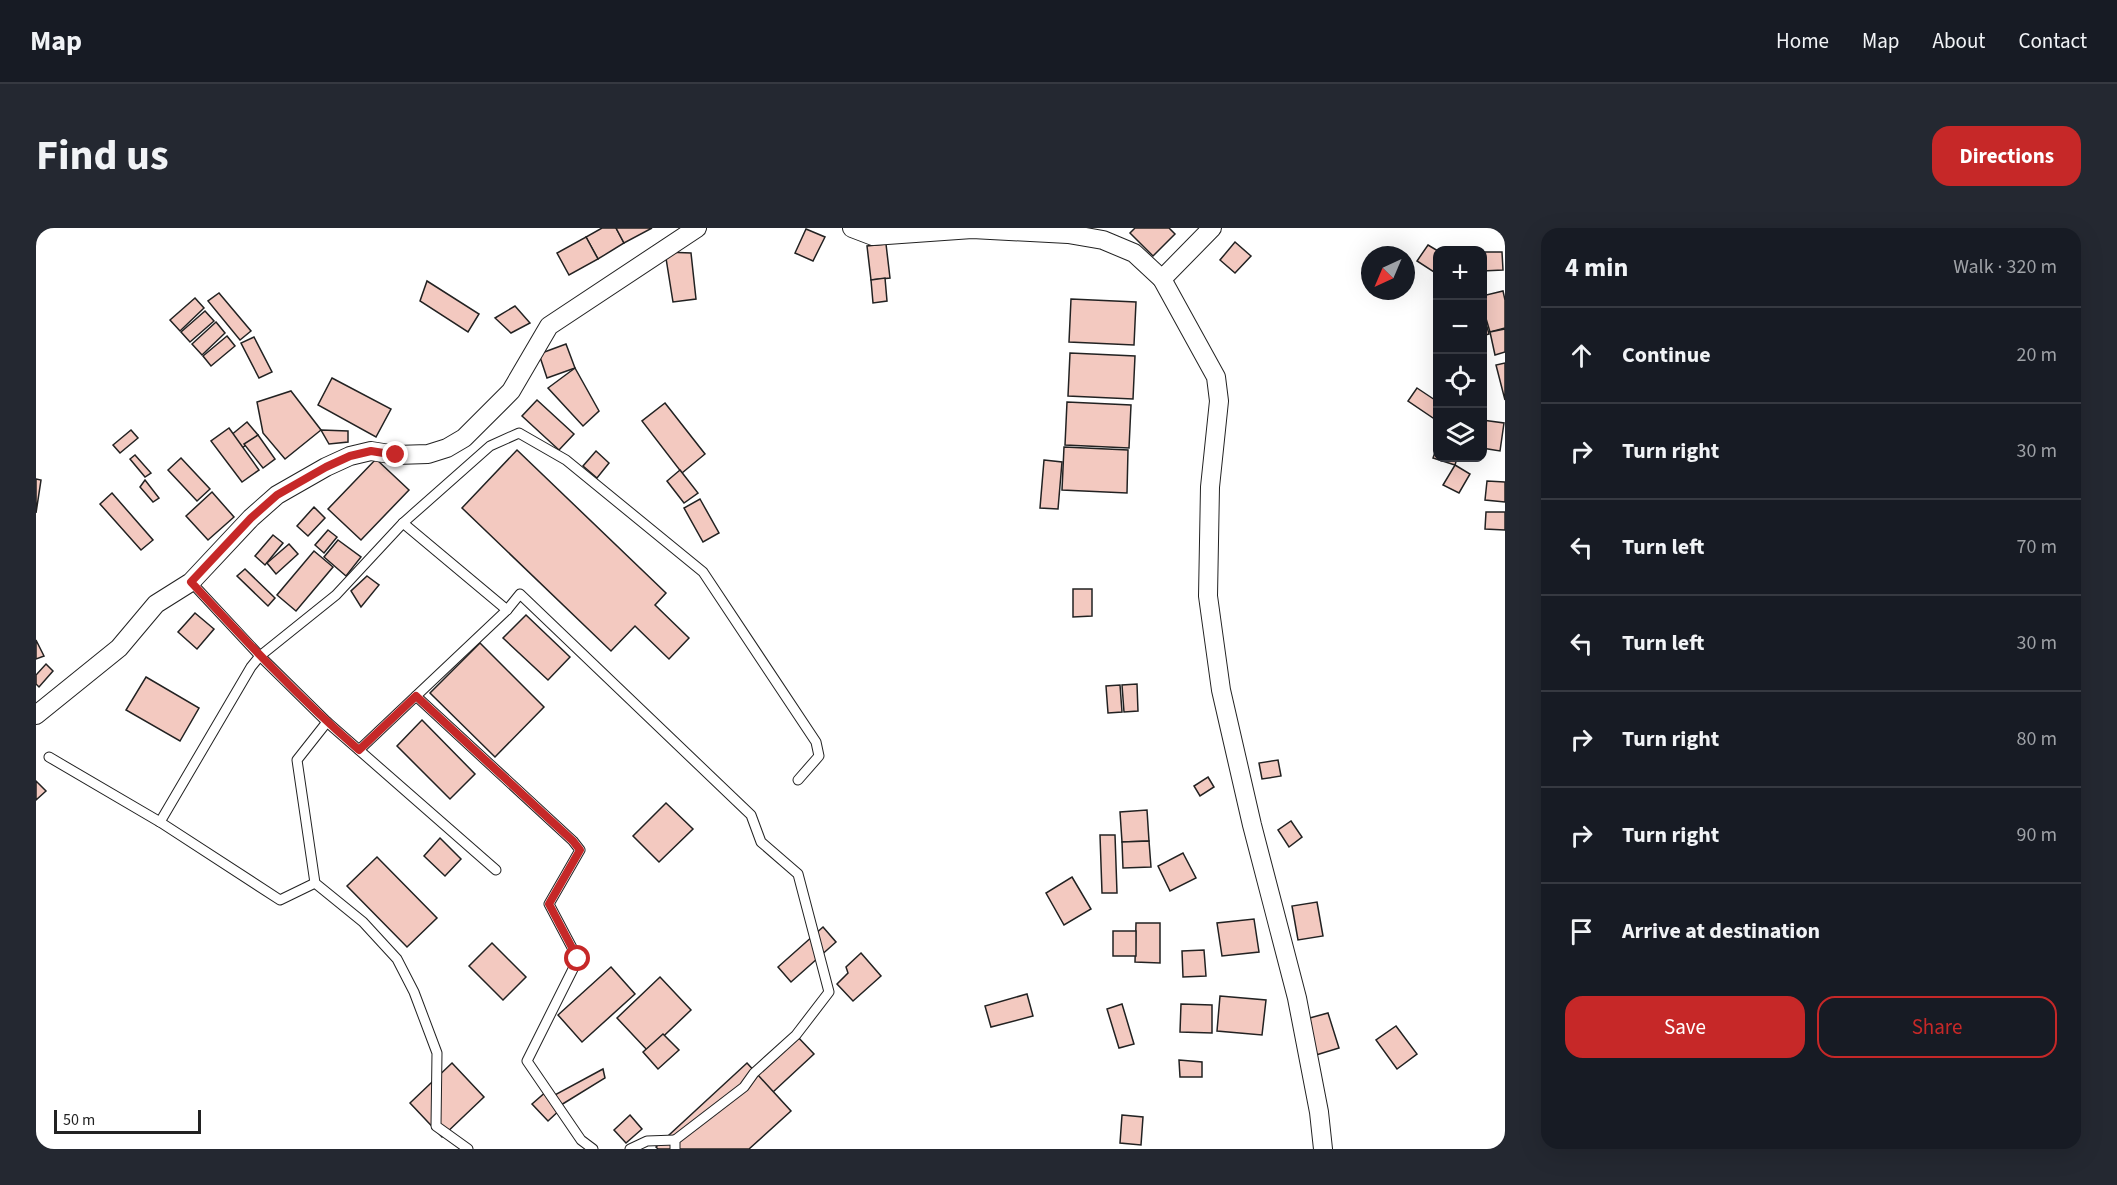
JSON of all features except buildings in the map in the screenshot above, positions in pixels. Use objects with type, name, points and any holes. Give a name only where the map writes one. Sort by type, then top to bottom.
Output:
[{"type":"street","points":[[36,715],[119,648],[156,604],[191,582],[251,518],[277,495],[350,456],[371,451],[396,455],[428,454],[447,448],[464,438],[511,391],[549,326],[697,228]]},
{"type":"street","points":[[852,228],[873,236],[972,229],[1068,234],[1103,240],[1134,253],[1162,279],[1216,377],[1219,400],[1210,488],[1208,585],[1221,690],[1252,825],[1297,998],[1319,1112],[1323,1149]]},
{"type":"street","points":[[1162,279],[1212,228]]},
{"type":"lane","points":[[160,822],[251,667],[260,656],[336,595],[403,523],[490,446],[519,433],[566,460],[703,572],[816,742],[819,756],[798,780]]},
{"type":"lane","points":[[403,523],[507,610]]},
{"type":"lane","points":[[191,582],[260,656],[327,722],[496,870]]},
{"type":"lane","points":[[359,750],[507,610],[520,594],[751,815],[761,842],[798,874],[829,992],[796,1035],[754,1073],[744,1087],[675,1144],[647,1141],[630,1149]]},
{"type":"lane","points":[[416,696],[580,850],[549,904],[578,959],[527,1061],[580,1140],[593,1149]]},
{"type":"lane","points":[[327,722],[297,760],[315,883],[363,922],[397,959],[414,992],[437,1053],[436,1126],[468,1149]]},
{"type":"lane","points":[[49,757],[160,822],[280,900],[315,883]]},
{"type":"route","points":[[396,455],[371,451],[350,456],[277,495],[251,518],[191,582],[260,656],[359,750],[416,696],[573,841],[580,850],[549,904],[578,959]]}]
